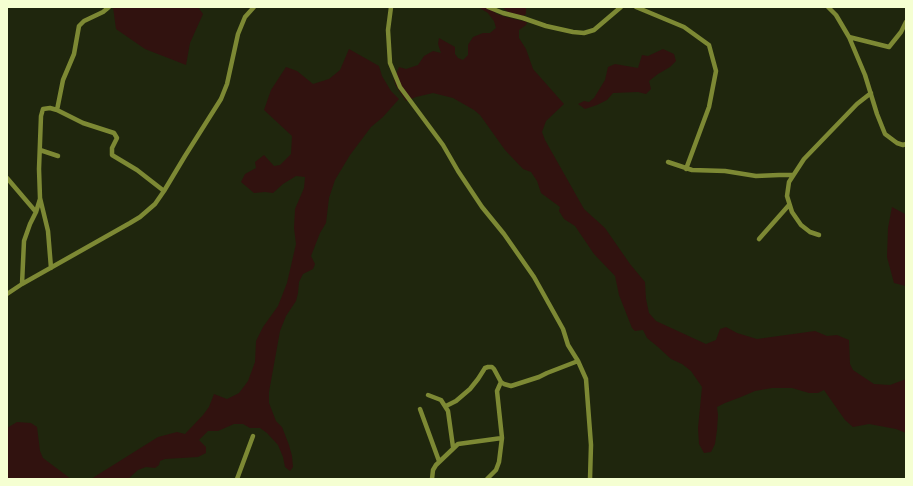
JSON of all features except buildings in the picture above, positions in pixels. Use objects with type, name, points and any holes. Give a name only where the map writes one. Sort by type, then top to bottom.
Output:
[{"type":"street","points":[[57,110],[63,80],[74,54],[79,26],[84,21],[103,12],[109,7]]},
{"type":"street","points":[[7,294],[140,217],[155,204],[221,99],[227,84],[238,34],[246,17],[254,7]]},
{"type":"street","points":[[391,7],[388,30],[390,63],[400,87],[443,145],[482,207],[504,234],[534,277],[563,329],[568,345],[578,361],[586,379],[592,445],[590,479]]},
{"type":"street","points":[[488,7],[508,15],[523,18],[546,26],[584,33],[594,30],[621,7]]},
{"type":"street","points":[[636,7],[684,28],[709,45],[716,71],[709,106],[686,169]]},
{"type":"street","points":[[828,7],[836,16],[849,37],[865,75],[885,134],[897,143],[903,145],[906,144]]},
{"type":"street","points":[[849,37],[888,47],[906,22]]},
{"type":"street","points":[[819,235],[810,232],[801,224],[789,205],[786,196],[789,182],[804,159],[823,138],[857,104],[871,93]]},
{"type":"street","points":[[51,268],[48,231],[40,198],[39,169],[42,111],[45,108],[57,110],[83,123],[114,134],[117,138],[112,148],[112,155],[137,170],[164,191]]},
{"type":"street","points":[[40,150],[58,156]]},
{"type":"street","points":[[668,162],[686,169],[725,171],[756,176],[793,175]]},
{"type":"street","points":[[7,178],[36,212]]},
{"type":"street","points":[[22,284],[24,242],[40,198]]},
{"type":"street","points":[[759,239],[789,205]]},
{"type":"street","points":[[446,406],[456,401],[470,389],[478,380],[485,368],[492,367],[501,382],[511,386],[539,377],[547,372],[578,361]]},
{"type":"street","points":[[487,479],[496,470],[502,438],[497,391],[501,382]]},
{"type":"street","points":[[428,395],[441,400],[446,406],[453,447]]},
{"type":"street","points":[[420,409],[439,461]]},
{"type":"street","points":[[237,479],[253,436]]},
{"type":"street","points":[[432,479],[433,470],[439,461],[458,444],[502,438]]},
{"type":"shaded area","points":[[113,7],[198,7],[203,14],[190,43],[186,65],[145,49],[116,29]]},
{"type":"shaded area","points":[[478,7],[488,7],[497,14],[527,22],[526,25],[519,30],[519,38],[526,49],[533,69],[564,104],[546,121],[542,132],[545,140],[584,209],[605,228],[630,264],[645,282],[649,313],[656,321],[706,344],[716,340],[720,329],[726,327],[737,333],[757,339],[815,331],[827,336],[837,335],[849,340],[850,364],[853,370],[874,384],[890,385],[906,379],[906,433],[896,429],[869,424],[853,427],[845,420],[824,390],[818,393],[809,393],[792,388],[772,388],[755,391],[717,407],[718,415],[715,444],[711,452],[704,453],[699,444],[698,428],[702,387],[691,371],[682,364],[671,359],[647,338],[643,330],[635,331],[632,328],[619,295],[615,276],[594,254],[575,226],[564,219],[559,211],[560,207],[541,193],[537,181],[531,172],[523,169],[505,150],[480,115],[474,110],[453,98],[433,93],[406,101],[396,86],[394,80],[399,67],[406,69],[418,65],[424,56],[433,51],[441,53],[438,44],[439,38],[455,47],[455,54],[458,58],[463,60],[468,55],[468,45],[473,37],[483,33],[490,33],[496,28],[494,21],[488,13]]},
{"type":"shaded area","points":[[502,7],[526,7],[526,14],[523,16],[508,12]]},
{"type":"shaded area","points":[[349,49],[379,66],[382,76],[391,91],[399,99],[383,117],[371,127],[350,155],[335,180],[329,198],[326,223],[320,233],[311,256],[315,264],[313,269],[303,274],[299,282],[296,301],[286,316],[280,331],[269,392],[269,403],[276,421],[282,427],[289,445],[293,467],[290,471],[285,467],[278,445],[267,433],[260,428],[250,428],[243,424],[234,424],[218,431],[208,431],[199,440],[206,447],[206,453],[198,457],[165,459],[160,461],[159,465],[155,468],[146,467],[138,470],[128,479],[91,479],[158,437],[177,432],[185,434],[209,407],[214,394],[227,399],[239,393],[248,381],[255,362],[256,341],[263,327],[278,306],[287,283],[296,244],[294,228],[295,209],[304,188],[305,177],[296,176],[283,184],[273,193],[254,193],[241,182],[245,174],[256,168],[255,162],[264,155],[274,166],[280,165],[291,154],[292,136],[264,110],[271,90],[286,67],[297,71],[313,84],[329,79],[340,70]]},
{"type":"shaded area","points":[[663,49],[674,54],[676,61],[670,67],[649,81],[651,89],[646,94],[638,92],[613,93],[607,100],[585,109],[578,104],[584,101],[589,102],[594,98],[605,80],[608,67],[615,64],[638,68],[642,55],[648,56]]},
{"type":"shaded area","points":[[892,207],[905,214],[906,286],[894,283],[887,257],[888,228]]},
{"type":"shaded area","points":[[17,422],[31,423],[37,427],[40,451],[43,458],[71,479],[7,479],[7,428]]}]
